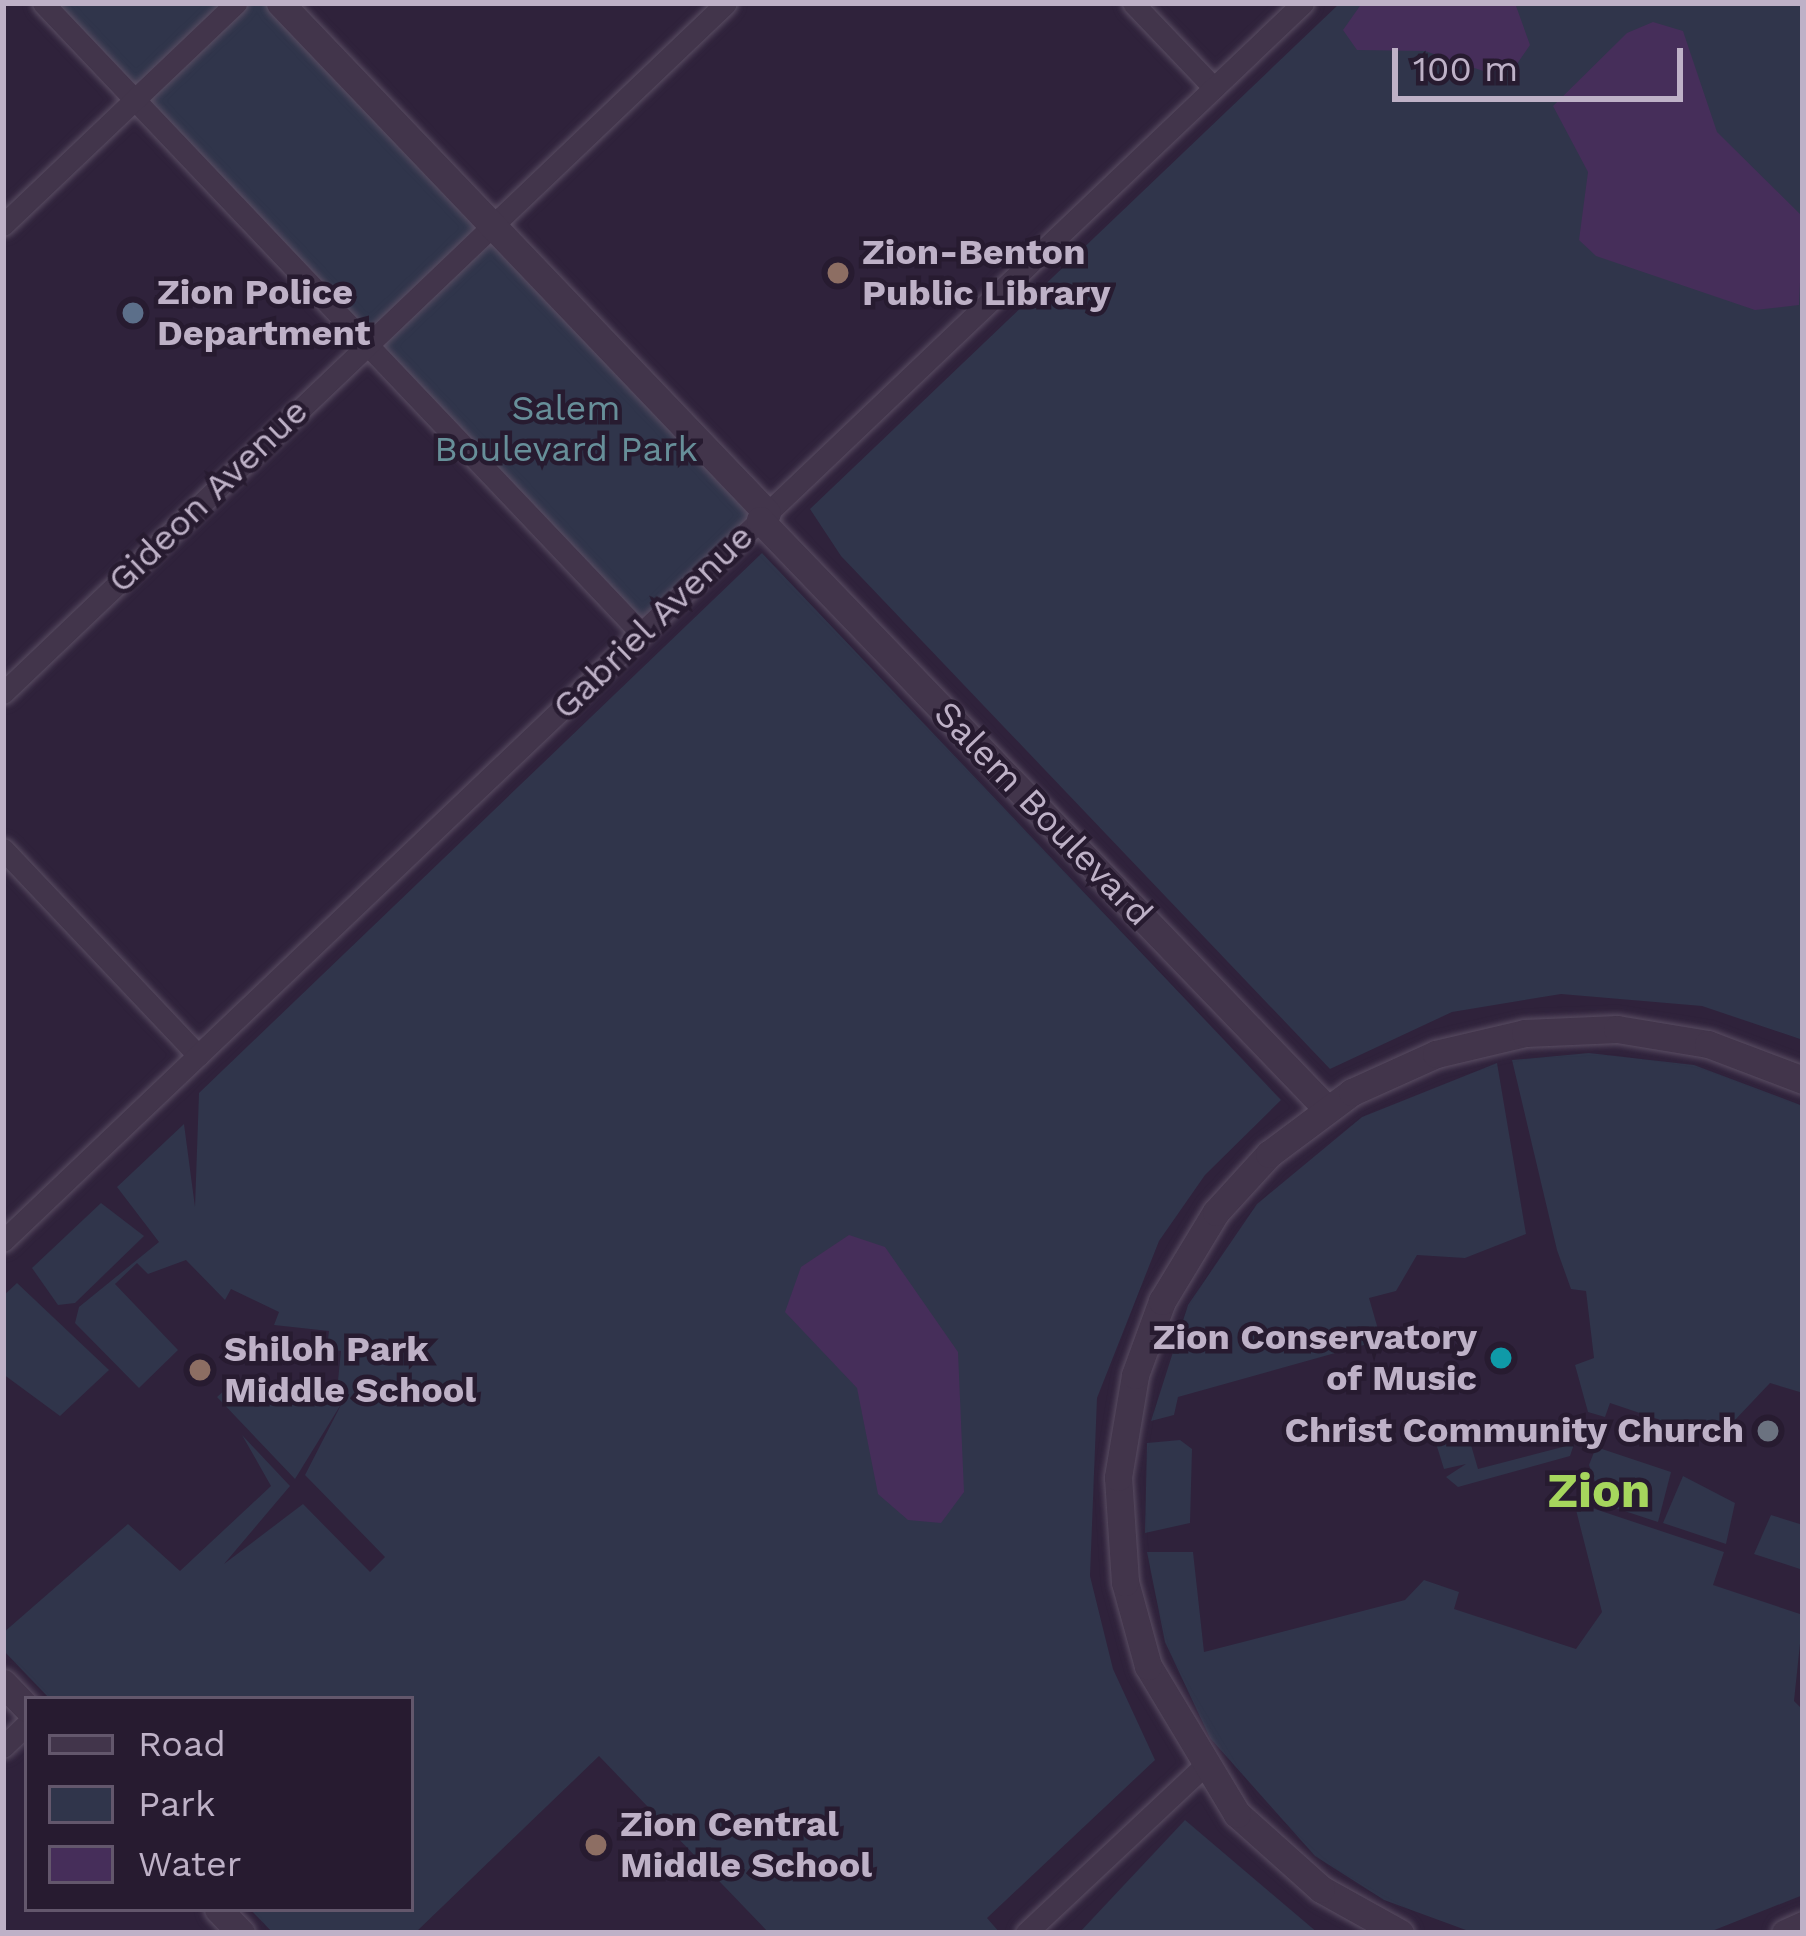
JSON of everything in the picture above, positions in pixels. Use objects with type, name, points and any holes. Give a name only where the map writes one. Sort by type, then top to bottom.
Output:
[{"type":"street","points":[[43,3],[641,633]]},
{"type":"street","points":[[3,225],[236,3]]},
{"type":"street","name":"Salem Boulevard","points":[[280,3],[1326,1108]]},
{"type":"street","name":"Gideon Avenue","points":[[3,693],[726,3]]},
{"type":"street","points":[[1133,3],[1214,88]]},
{"type":"street","name":"Gabriel Avenue","points":[[3,1241],[1303,3]]},
{"type":"street","points":[[3,849],[198,1055]]},
{"type":"street","points":[[1400,1933],[1299,1872],[1202,1768],[1159,1693],[1128,1596],[1118,1502],[1129,1400],[1151,1325],[1201,1233],[1326,1108],[1436,1054],[1556,1029],[1678,1037],[1803,1080]]},
{"type":"street","points":[[1026,1933],[1202,1768]]},
{"type":"street","points":[[1785,1933],[1803,1925]]},
{"type":"green space","name":"Salem Boulevard Park","points":[[42,3],[279,3],[767,513],[641,633]]},
{"type":"green space","points":[[1340,3],[1803,3],[1803,1040],[1702,1006],[1561,994],[1452,1012],[1330,1069],[841,556],[810,509]]},
{"type":"green space","points":[[762,553],[1281,1100],[1205,1175],[1159,1241],[1097,1398],[1090,1576],[1113,1669],[1155,1760],[987,1918],[1000,1933],[769,1933],[599,1756],[415,1933],[273,1933],[253,1912],[414,1912],[414,1696],[47,1696],[3,1650],[3,1633],[128,1524],[180,1571],[271,1486],[242,1435],[290,1486],[224,1564],[303,1504],[370,1572],[385,1557],[305,1475],[343,1401],[295,1479],[217,1397],[227,1388],[336,1400],[341,1351],[327,1349],[329,1331],[274,1325],[279,1312],[231,1289],[225,1300],[186,1260],[148,1274],[137,1263],[115,1284],[178,1350],[139,1388],[75,1323],[79,1307],[159,1242],[117,1187],[184,1124],[195,1207],[199,1093]]},
{"type":"green space","points":[[1589,1053],[1694,1065],[1803,1106],[1803,1393],[1770,1383],[1717,1439],[1610,1403],[1605,1417],[1588,1412],[1575,1365],[1594,1358],[1586,1291],[1571,1289],[1557,1250],[1512,1060]]},
{"type":"green space","points":[[1497,1063],[1526,1234],[1465,1258],[1417,1255],[1396,1291],[1369,1298],[1384,1350],[1371,1343],[1178,1397],[1174,1415],[1151,1421],[1188,1305],[1257,1204],[1362,1117]]},
{"type":"green space","points":[[101,1203],[144,1236],[75,1303],[58,1305],[32,1268]]},
{"type":"green space","points":[[17,1283],[109,1370],[60,1416],[3,1374],[3,1296]]},
{"type":"green space","points":[[1452,1431],[1469,1438],[1478,1469],[1574,1444],[1570,1456],[1458,1487],[1446,1477],[1466,1464],[1444,1469],[1434,1437]]},
{"type":"green space","points":[[1180,1440],[1192,1449],[1190,1523],[1145,1533],[1147,1443]]},
{"type":"green space","points":[[1596,1447],[1671,1472],[1658,1522],[1603,1504],[1589,1465]]},
{"type":"green space","points":[[1683,1476],[1735,1503],[1726,1544],[1663,1523]]},
{"type":"green space","points":[[1574,1502],[1724,1552],[1713,1585],[1803,1615],[1794,1701],[1803,1710],[1803,1895],[1707,1933],[1474,1933],[1384,1900],[1315,1856],[1210,1738],[1165,1642],[1147,1552],[1193,1552],[1204,1652],[1405,1600],[1424,1580],[1459,1592],[1454,1609],[1576,1649],[1602,1612]]},
{"type":"green space","points":[[1771,1515],[1803,1525],[1803,1570],[1754,1554]]},
{"type":"green space","points":[[1185,1820],[1318,1933],[1079,1933]]},
{"type":"water","points":[[1362,3],[1515,3],[1530,45],[1517,64],[1489,73],[1425,51],[1357,50],[1343,30]]},
{"type":"water","points":[[1653,22],[1683,31],[1717,132],[1803,217],[1799,305],[1755,310],[1596,256],[1579,240],[1588,172],[1553,106],[1627,33]]},
{"type":"water","points":[[849,1235],[885,1247],[958,1352],[964,1492],[941,1523],[908,1520],[878,1494],[857,1388],[785,1312],[801,1267]]},
{"type":"place","name":"Zion-Benton Public Library","points":[[838,273]]},
{"type":"place","name":"Zion Police Department","points":[[133,313]]},
{"type":"place","name":"Zion Conservatory of Music","points":[[1501,1358]]},
{"type":"place","name":"Shiloh Park Middle School","points":[[200,1370]]},
{"type":"place","name":"Christ Community Church","points":[[1768,1431]]},
{"type":"place","name":"Zion Central Middle School","points":[[596,1845]]},
{"type":"district","name":"Zion","points":[[1599,1491]]}]
